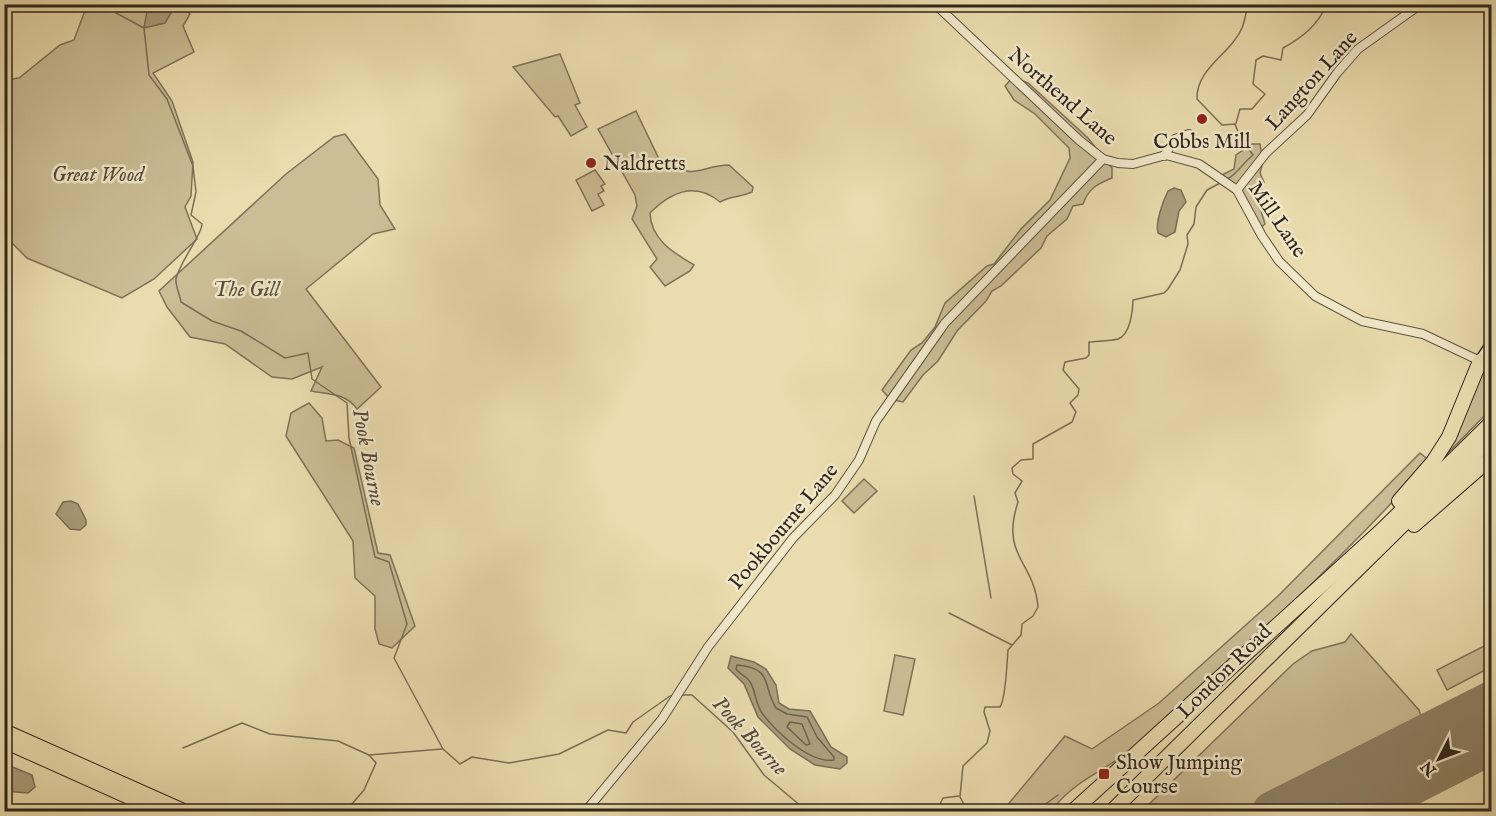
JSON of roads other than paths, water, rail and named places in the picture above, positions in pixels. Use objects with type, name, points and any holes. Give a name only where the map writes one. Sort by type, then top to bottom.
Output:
[{"type":"highway","points":[[1381,531],[1386,516],[1433,462],[1449,437],[1481,357]]},
{"type":"highway","points":[[1072,812],[1381,531],[1491,422]]},
{"type":"highway","points":[[1366,561],[1491,437]]},
{"type":"highway","points":[[1366,561],[1379,556],[1491,457]]},
{"type":"highway","name":"London Road","points":[[1111,812],[1366,561]]},
{"type":"main road","points":[[1481,357],[1491,343]]},
{"type":"main road","points":[[4,730],[189,812]]},
{"type":"main road","points":[[4,742],[160,812]]},
{"type":"street","name":"Northend Lane","points":[[935,4],[1079,140],[1103,159],[1133,164],[1164,156],[1199,164],[1218,177]]},
{"type":"street","name":"Langton Lane","points":[[1237,190],[1266,153],[1307,115],[1336,73],[1358,49],[1421,4]]},
{"type":"street","points":[[1164,156],[1175,139],[1189,134]]},
{"type":"street","name":"Pookbourne Lane","points":[[585,812],[662,719],[708,647],[793,538],[835,495],[859,460],[876,421],[945,323],[1103,159]]},
{"type":"street","name":"Mill Lane","points":[[1218,177],[1237,190],[1277,258],[1315,296],[1362,321],[1423,334],[1481,357]]},
{"type":"water","points":[[148,5],[160,5],[171,13],[165,23],[144,28]]},
{"type":"water","points":[[1174,188],[1181,190],[1186,202],[1179,211],[1175,232],[1166,237],[1158,233],[1157,229],[1166,195]]},
{"type":"water","points":[[71,501],[78,504],[86,520],[86,525],[80,530],[70,529],[56,514],[63,502]]},
{"type":"water","points":[[731,656],[754,662],[766,669],[776,685],[779,703],[789,709],[810,711],[831,747],[847,757],[847,763],[840,769],[815,765],[790,749],[758,717],[744,684],[728,668]]},
{"type":"water","points":[[5,764],[32,775],[35,787],[28,793],[5,791]]},
{"type":"waterway","name":"Pook Bourne","points":[[117,4],[116,13],[144,28],[149,75],[167,99],[193,166],[196,192],[191,215],[202,224],[176,279],[181,302],[212,321],[241,331],[285,358],[308,353],[312,379],[347,403],[349,438],[375,557],[389,562],[407,624],[394,658],[443,749],[460,764],[472,757],[509,763],[559,754],[608,730],[626,733],[633,722],[670,696],[674,696]]},
{"type":"waterway","points":[[1235,124],[1222,125],[1197,99],[1198,88],[1208,70],[1237,37],[1242,28],[1248,4]]},
{"type":"waterway","points":[[1236,123],[1240,109],[1252,109],[1265,94],[1253,84],[1256,60],[1263,56],[1281,60],[1283,48],[1309,30],[1327,4]]},
{"type":"waterway","points":[[1226,180],[1253,155],[1240,137],[1235,124]]},
{"type":"waterway","points":[[960,796],[963,766],[987,743],[990,731],[984,712],[985,707],[1000,707],[1002,702],[1008,650],[1021,635],[1022,624],[1033,616],[1038,607],[1031,578],[1015,547],[1013,535],[1018,502],[1015,493],[1022,481],[1013,474],[1012,468],[1021,460],[1033,459],[1033,444],[1072,422],[1076,412],[1070,403],[1078,395],[1079,389],[1063,370],[1065,362],[1086,358],[1089,355],[1089,342],[1115,340],[1122,337],[1130,322],[1133,300],[1164,293],[1168,289],[1180,270],[1188,244],[1187,235],[1194,224],[1196,207],[1207,190],[1222,182]]},
{"type":"waterway","points":[[974,496],[991,598]]},
{"type":"waterway","points":[[949,613],[1012,645]]},
{"type":"waterway","name":"Pook Bourne","points":[[682,695],[692,695],[733,732],[764,775],[808,812]]},
{"type":"waterway","points":[[183,748],[242,723],[270,734],[338,741],[369,755]]},
{"type":"waterway","name":"Pook Bourne","points":[[345,812],[364,790],[376,763],[369,755],[442,749]]},
{"type":"waterway","points":[[1017,812],[1037,810],[1058,795]]},
{"type":"waterway","name":"Pook Bourne","points":[[936,812],[943,798],[959,796]]},
{"type":"waterway","points":[[960,797],[968,812]]},
{"type":"place","name":"Cobbs Mill","points":[[1202,119]]},
{"type":"place","name":"Naldretts","points":[[591,163]]},
{"type":"place","name":"Show Jumping Course","points":[[1104,774]]},
{"type":"park label","name":"Great Wood","points":[[98,174]]},
{"type":"park label","name":"The Gill","points":[[246,289]]}]
